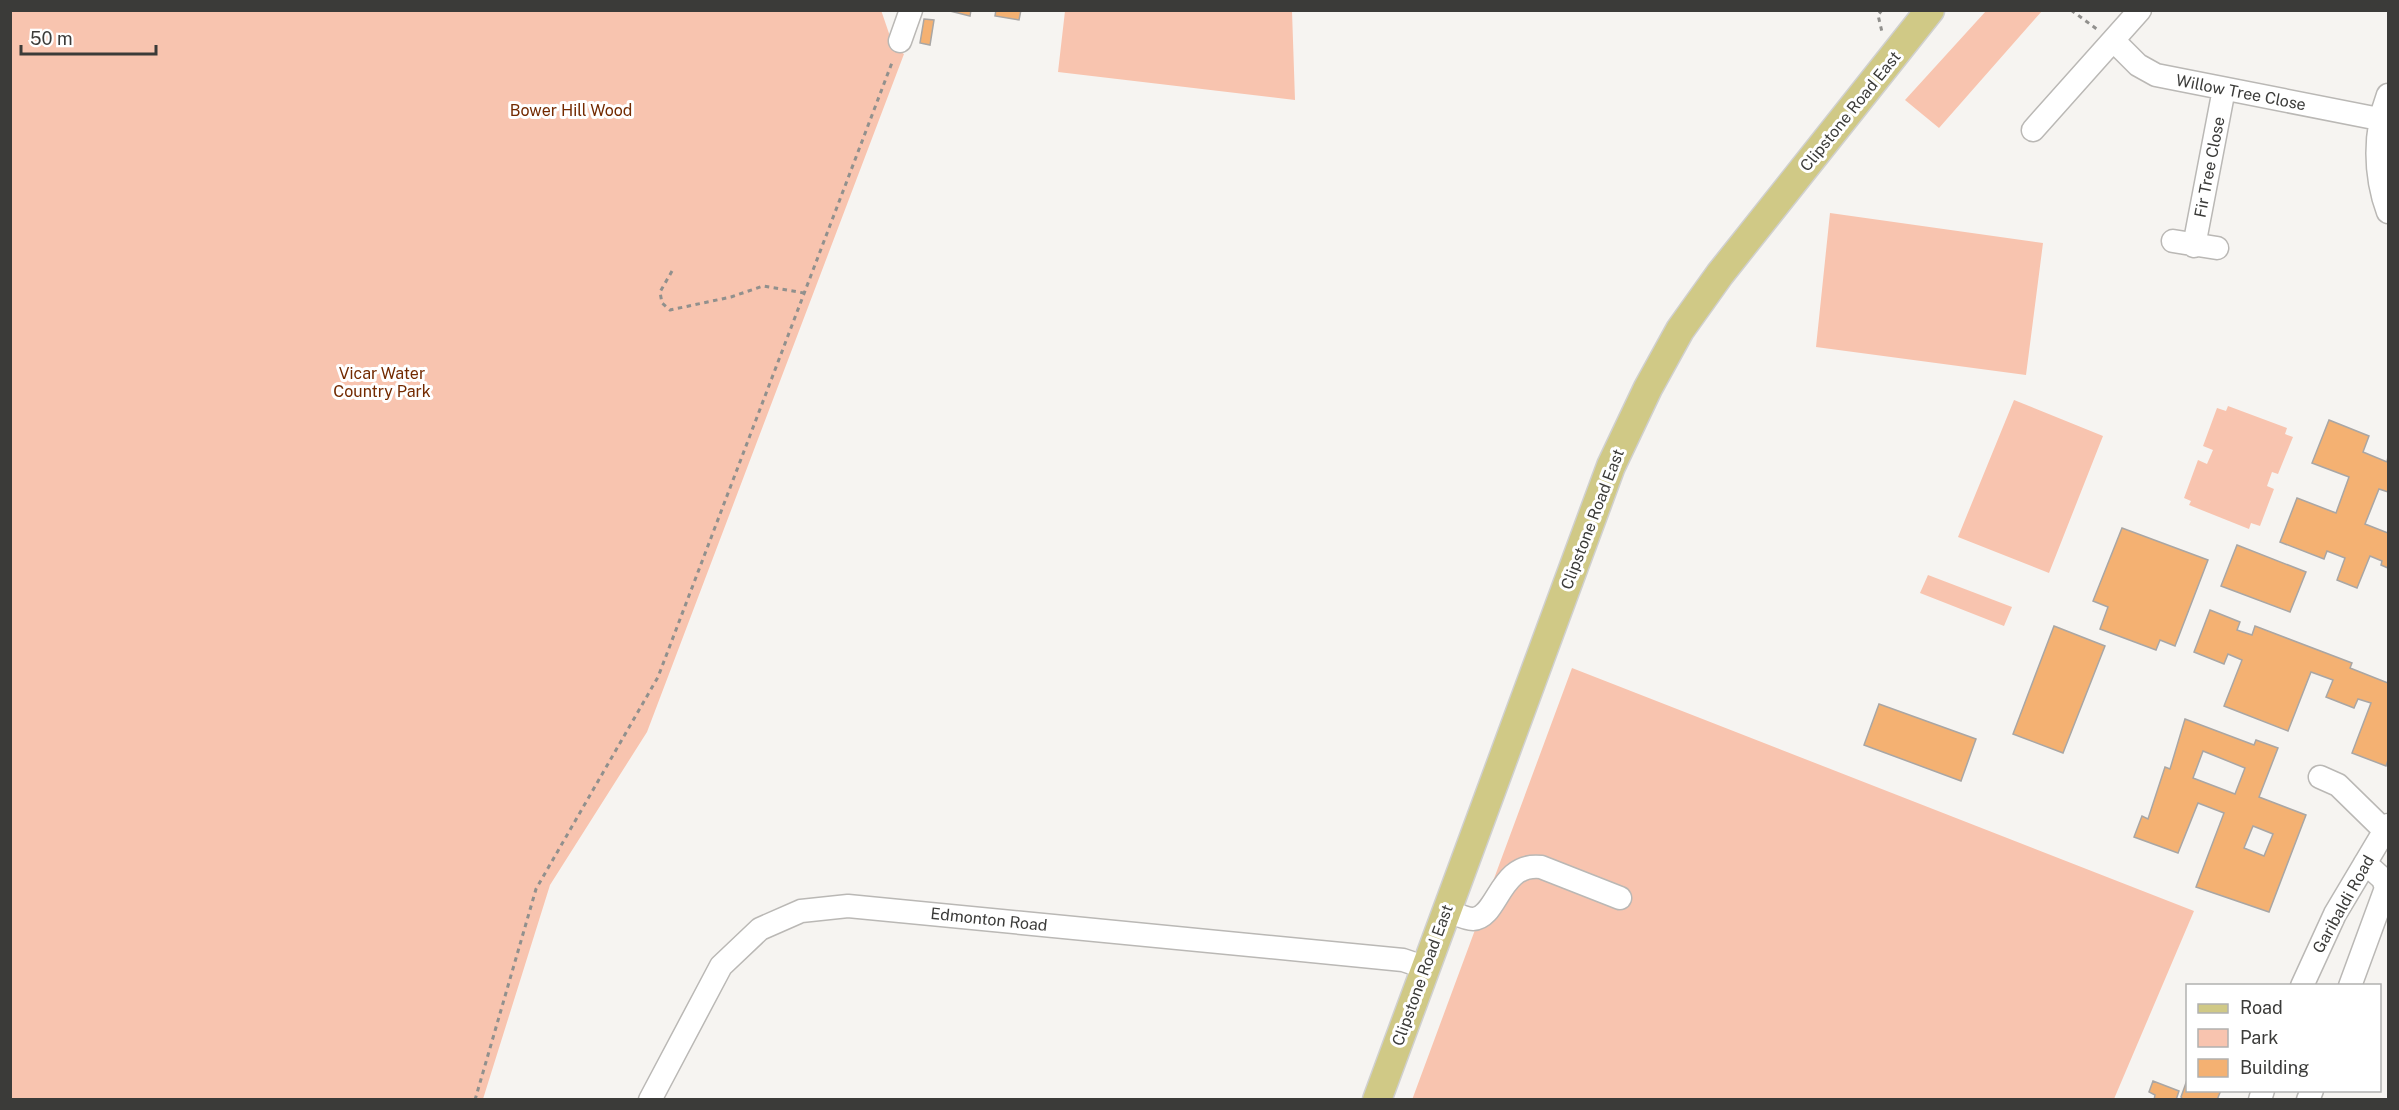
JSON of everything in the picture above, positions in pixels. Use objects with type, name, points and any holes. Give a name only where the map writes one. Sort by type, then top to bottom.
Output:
[{"type":"main road","name":"Clipstone Road East","points":[[1378,1098],[1424,967],[1611,466],[1648,388],[1680,330],[1720,274],[1930,10]]},
{"type":"street","points":[[900,41],[911,10]]},
{"type":"street","points":[[2033,130],[2140,10]]},
{"type":"street","name":"Willow Tree Close","points":[[2114,41],[2139,65],[2156,75],[2379,119]]},
{"type":"street","name":"Fir Tree Close","points":[[2217,248],[2183,243],[2224,89]]},
{"type":"street","points":[[2388,95],[2379,119],[2377,154],[2388,212]]},
{"type":"street","points":[[2320,777],[2338,785],[2387,828]]},
{"type":"street","name":"Garibaldi Road","points":[[2303,984],[2335,914],[2387,828]]},
{"type":"street","points":[[2351,984],[2386,888],[2383,879],[2365,863]]},
{"type":"street","points":[[1446,910],[1474,919],[1482,916],[1508,881],[1520,869],[1530,866],[1541,867],[1620,898]]},
{"type":"street","name":"Edmonton Road","points":[[650,1100],[721,966],[760,929],[801,911],[848,906],[1403,960],[1424,967]]},
{"type":"path","points":[[2071,10],[2114,41]]},
{"type":"path","points":[[475,1100],[536,890],[658,677],[900,41]]},
{"type":"path","points":[[672,271],[660,292],[662,303],[670,310],[731,297],[763,286],[804,293]]},
{"type":"green space","name":"Vicar Water Country Park","points":[[881,10],[894,48],[904,54],[647,732],[550,885],[483,1099],[11,1099],[10,11]]},
{"type":"green space","points":[[1065,11],[1292,11],[1295,100],[1058,72]]},
{"type":"green space","points":[[1986,11],[2042,11],[1939,128],[1905,100]]},
{"type":"green space","points":[[1830,213],[2043,243],[2026,375],[1816,347]]},
{"type":"green space","points":[[2014,400],[2103,436],[2049,573],[1958,537]]},
{"type":"green space","points":[[2228,406],[2287,428],[2285,434],[2293,437],[2278,474],[2272,472],[2267,486],[2274,489],[2260,526],[2251,523],[2249,529],[2189,505],[2191,501],[2184,498],[2198,460],[2207,464],[2213,450],[2203,446],[2217,408],[2226,411]]},
{"type":"green space","points":[[1928,575],[2012,607],[2004,626],[1920,593]]},
{"type":"green space","points":[[1572,668],[2194,911],[2114,1099],[1412,1100]]},
{"type":"building","points":[[946,10],[971,10],[970,16]]},
{"type":"building","points":[[996,10],[1021,10],[1019,20],[995,16]]},
{"type":"building","points":[[924,19],[934,20],[930,45],[920,43]]},
{"type":"building","points":[[2329,420],[2369,436],[2363,452],[2387,462],[2388,457],[2388,492],[2379,489],[2365,524],[2388,533],[2388,568],[2381,565],[2382,561],[2370,556],[2357,588],[2337,580],[2345,558],[2327,551],[2324,559],[2280,542],[2297,498],[2336,513],[2349,477],[2312,463]]},
{"type":"building","points":[[2122,528],[2208,560],[2175,646],[2160,640],[2156,650],[2100,629],[2108,607],[2093,601]]},
{"type":"building","points":[[2237,545],[2306,572],[2290,612],[2221,586]]},
{"type":"building","points":[[2210,610],[2240,622],[2237,630],[2252,635],[2255,626],[2352,663],[2350,668],[2388,683],[2388,760],[2386,766],[2352,753],[2371,703],[2358,699],[2354,708],[2326,697],[2333,680],[2311,672],[2288,731],[2224,706],[2242,660],[2228,654],[2224,664],[2194,652]]},
{"type":"building","points":[[2054,626],[2105,646],[2063,753],[2013,734]]},
{"type":"building","points":[[1879,704],[1976,739],[1961,781],[1864,745]]},
{"type":"building","points":[[2185,719],[2254,745],[2256,740],[2278,748],[2259,797],[2306,815],[2269,912],[2196,887],[2224,813],[2198,803],[2178,853],[2134,837],[2142,816],[2148,819],[2165,767],[2170,769]],"holes":[[[2203,751],[2245,768],[2235,794],[2193,778]],[[2253,826],[2273,834],[2264,856],[2244,848]]]},
{"type":"building","points":[[2153,1081],[2179,1091],[2176,1100],[2154,1100],[2155,1095],[2149,1092]]},
{"type":"building","points":[[2186,1083],[2186,1092],[2220,1092],[2217,1100],[2183,1100],[2181,1097]]},
{"type":"park label","name":"Bower Hill Wood","points":[[571,110]]}]
